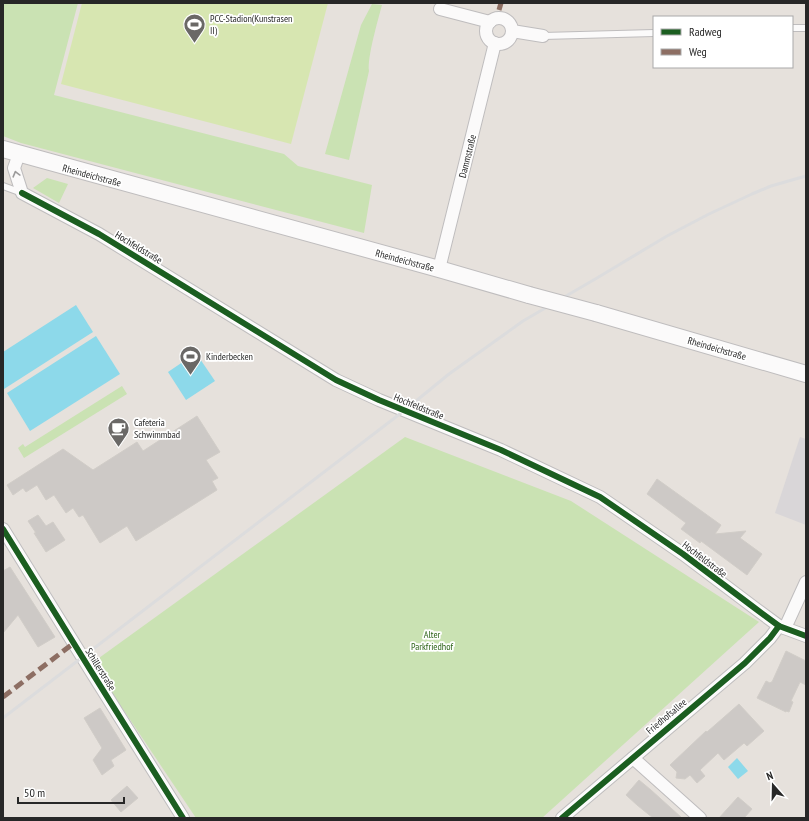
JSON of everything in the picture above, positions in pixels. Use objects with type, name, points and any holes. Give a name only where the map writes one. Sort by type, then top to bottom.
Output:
[{"type":"main road","name":"Rheindeichstraße","points":[[3,150],[439,269],[806,374]]},
{"type":"street","points":[[440,9],[496,17],[504,19],[509,22],[512,31],[511,36],[504,43],[495,43],[490,40],[487,35],[486,31],[488,25],[496,17]]},
{"type":"street","points":[[512,31],[543,36]]},
{"type":"street","name":"Dammstraße","points":[[439,269],[495,43]]},
{"type":"street","points":[[19,154],[14,168],[22,193]]},
{"type":"street","name":"Hochfeldstraße","points":[[22,193],[99,234],[336,380],[379,400],[501,450],[600,497],[683,554],[782,627],[806,636]]},
{"type":"street","name":"Schillerstraße","points":[[3,529],[184,818]]},
{"type":"street","name":"Friedhofsallee","points":[[562,818],[744,663],[782,627],[806,582]]},
{"type":"street","points":[[633,758],[700,818]]},
{"type":"lane","points":[[793,28],[806,28]]},
{"type":"lane","points":[[543,36],[653,33]]},
{"type":"lane","name":"Hochfeldstraße","points":[[3,186],[22,193]]},
{"type":"shaded area","points":[[800,437],[806,439],[806,525],[775,513]]},
{"type":"green space","points":[[3,3],[78,3],[54,95],[284,154],[298,166],[372,185],[364,233],[21,143],[3,136]]},
{"type":"green space","name":"PCC-Stadion(Kunstrasen II)","points":[[82,3],[328,3],[291,144],[61,84]]},
{"type":"green space","points":[[372,4],[382,5],[371,48],[369,71],[349,160],[325,154],[361,25]]},
{"type":"green space","points":[[47,178],[68,184],[59,203],[33,188]]},
{"type":"green space","points":[[122,386],[127,394],[24,458],[18,448],[23,444],[25,447]]},
{"type":"green space","name":"Alter Parkfriedhof","points":[[405,437],[571,501],[759,622],[542,818],[196,818],[92,663]]},
{"type":"water","points":[[76,305],[93,332],[4,389],[3,352]]},
{"type":"water","points":[[96,336],[120,374],[30,431],[7,393]]},
{"type":"water","name":"Kinderbecken","points":[[196,353],[215,381],[186,400],[168,372]]},
{"type":"water","points":[[737,758],[748,771],[738,779],[728,767]]},
{"type":"building","points":[[197,416],[220,452],[206,460],[218,478],[212,481],[217,490],[136,541],[127,526],[100,543],[83,515],[79,517],[73,508],[66,513],[54,495],[46,500],[37,485],[26,492],[23,488],[13,495],[7,485],[63,449],[93,470],[137,442],[143,451]]},
{"type":"building","points":[[657,479],[721,525],[715,534],[746,531],[740,538],[762,554],[747,575],[701,541],[700,543],[681,529],[686,523],[647,494]]},
{"type":"building","points":[[38,515],[46,526],[53,522],[65,540],[46,552],[28,521]]},
{"type":"building","points":[[10,567],[55,637],[38,647],[18,615],[3,633],[3,571]]},
{"type":"building","points":[[786,651],[806,661],[806,685],[800,682],[791,701],[793,702],[789,712],[786,712],[757,698],[766,681],[770,683],[772,682]]},
{"type":"building","points":[[739,704],[764,731],[747,746],[744,743],[724,760],[718,753],[700,770],[705,776],[697,783],[690,775],[685,779],[676,778],[677,772],[670,765],[706,731],[707,732]]},
{"type":"building","points":[[100,708],[126,750],[111,760],[114,766],[102,775],[93,760],[102,748],[84,718]]},
{"type":"building","points":[[639,780],[682,818],[653,818],[637,805],[626,795]]},
{"type":"building","points":[[127,786],[138,798],[121,812],[111,800]]},
{"type":"building","points":[[738,797],[752,809],[744,818],[719,818]]},
{"type":"railway","points":[[3,718],[405,410],[449,374],[523,321],[667,236],[709,214],[771,186],[806,176]]},
{"type":"marked path","points":[[499,10],[501,3]]},
{"type":"marked path","points":[[3,697],[74,643]]},
{"type":"cycle path","points":[[22,193],[99,234],[336,380],[379,400],[501,450],[600,497],[683,554],[779,626],[806,636]]},
{"type":"cycle path","points":[[3,529],[183,818]]},
{"type":"cycle path","points":[[562,818],[745,663],[770,638],[779,626]]},
{"type":"place","name":"PCC-Stadion(Kunstrasen II)","points":[[194,44]]},
{"type":"place","name":"Kinderbecken","points":[[191,376]]},
{"type":"place","name":"Cafeteria Schwimmbad","points":[[118,448]]}]
